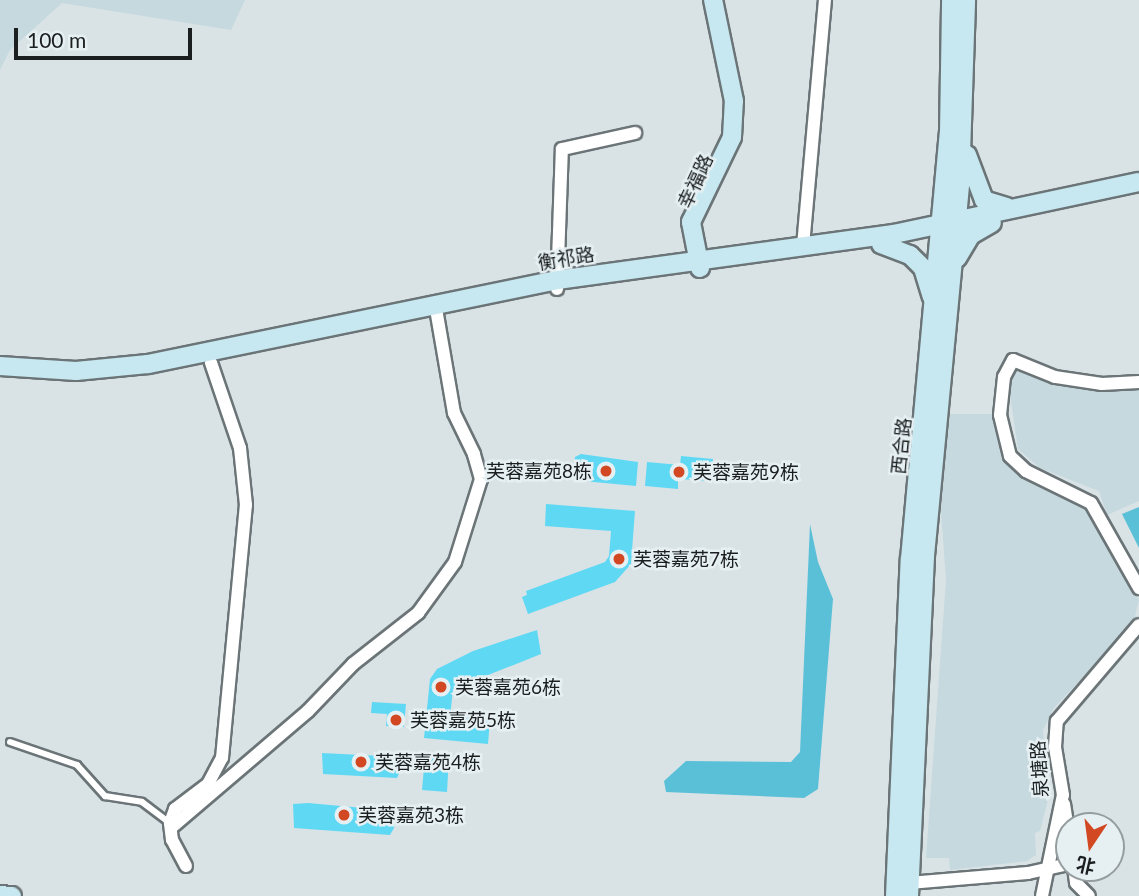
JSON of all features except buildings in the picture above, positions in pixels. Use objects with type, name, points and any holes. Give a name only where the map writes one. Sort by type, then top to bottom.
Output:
[{"type":"street","name":"幸福路","points":[[700,263],[691,222],[732,137],[734,101],[713,0]]},
{"type":"street","name":"幸福路","points":[[700,263],[698,222],[737,139],[740,102],[718,0]]},
{"type":"street","points":[[803,246],[825,0]]},
{"type":"street","name":"西合路","points":[[909,890],[925,556],[951,279],[946,183],[951,0]]},
{"type":"street","name":"西合路","points":[[895,896],[910,559],[936,311],[962,134],[966,0]]},
{"type":"street","points":[[557,285],[562,149],[635,133]]},
{"type":"street","points":[[962,134],[970,169],[984,200],[1014,208]]},
{"type":"street","name":"衡祁路","points":[[700,263],[888,239],[1014,208],[1139,182]]},
{"type":"street","points":[[888,239],[931,220],[946,183]]},
{"type":"street","name":"衡祁路","points":[[949,226],[992,223],[1139,193]]},
{"type":"street","points":[[951,279],[960,246],[992,223]]},
{"type":"street","name":"衡祁路","points":[[0,366],[76,371],[148,365],[557,285],[803,246],[888,239]]},
{"type":"street","points":[[888,239],[923,268],[936,311]]},
{"type":"street","name":"衡祁路","points":[[0,376],[108,380],[211,363],[436,307]]},
{"type":"street","points":[[170,826],[308,711],[353,664],[418,613],[455,562],[481,480],[454,413],[436,307]]},
{"type":"street","points":[[1139,382],[1055,377],[1013,360],[1004,377],[1000,415],[1010,456],[1026,471],[1091,503],[1139,588]]},
{"type":"street","points":[[186,866],[170,826],[174,809],[208,784],[217,771],[228,720],[246,505],[240,448],[211,363]]},
{"type":"street","name":"泉塘路","points":[[1042,896],[1063,795],[1055,747],[1056,721],[1139,625]]},
{"type":"street","points":[[1063,795],[1066,812]]},
{"type":"street","points":[[909,890],[1055,867]]},
{"type":"street","points":[[1076,882],[1089,896]]},
{"type":"street","points":[[0,895],[12,896]]},
{"type":"lane","points":[[10,742],[77,765],[105,796],[142,802],[170,826]]},
{"type":"shaded area","points":[[0,0],[245,0],[231,30],[62,3],[10,50],[0,70]]},
{"type":"shaded area","points":[[1018,368],[1068,384],[1139,387],[1139,501],[1107,515],[1099,491],[1040,468],[1018,449],[1008,381]]},
{"type":"shaded area","points":[[948,414],[995,414],[1002,461],[1089,512],[1139,600],[1133,624],[1054,708],[1043,730],[1049,796],[1040,831],[1035,833],[1036,855],[1027,861],[950,870],[949,858],[926,858],[946,580],[940,497]]},
{"type":"shaded area","points":[[1139,507],[1139,548],[1122,514]]},
{"type":"shaded area","points":[[810,524],[818,562],[833,599],[818,789],[804,798],[666,792],[664,781],[686,761],[791,762],[800,752]]},
{"type":"place","name":"芙蓉嘉苑8栋","points":[[606,471]]},
{"type":"place","name":"芙蓉嘉苑9栋","points":[[679,472]]},
{"type":"place","name":"芙蓉嘉苑7栋","points":[[619,559]]},
{"type":"place","name":"芙蓉嘉苑6栋","points":[[441,687]]},
{"type":"place","name":"芙蓉嘉苑5栋","points":[[396,720]]},
{"type":"place","name":"芙蓉嘉苑4栋","points":[[361,762]]},
{"type":"place","name":"芙蓉嘉苑3栋","points":[[344,815]]}]
